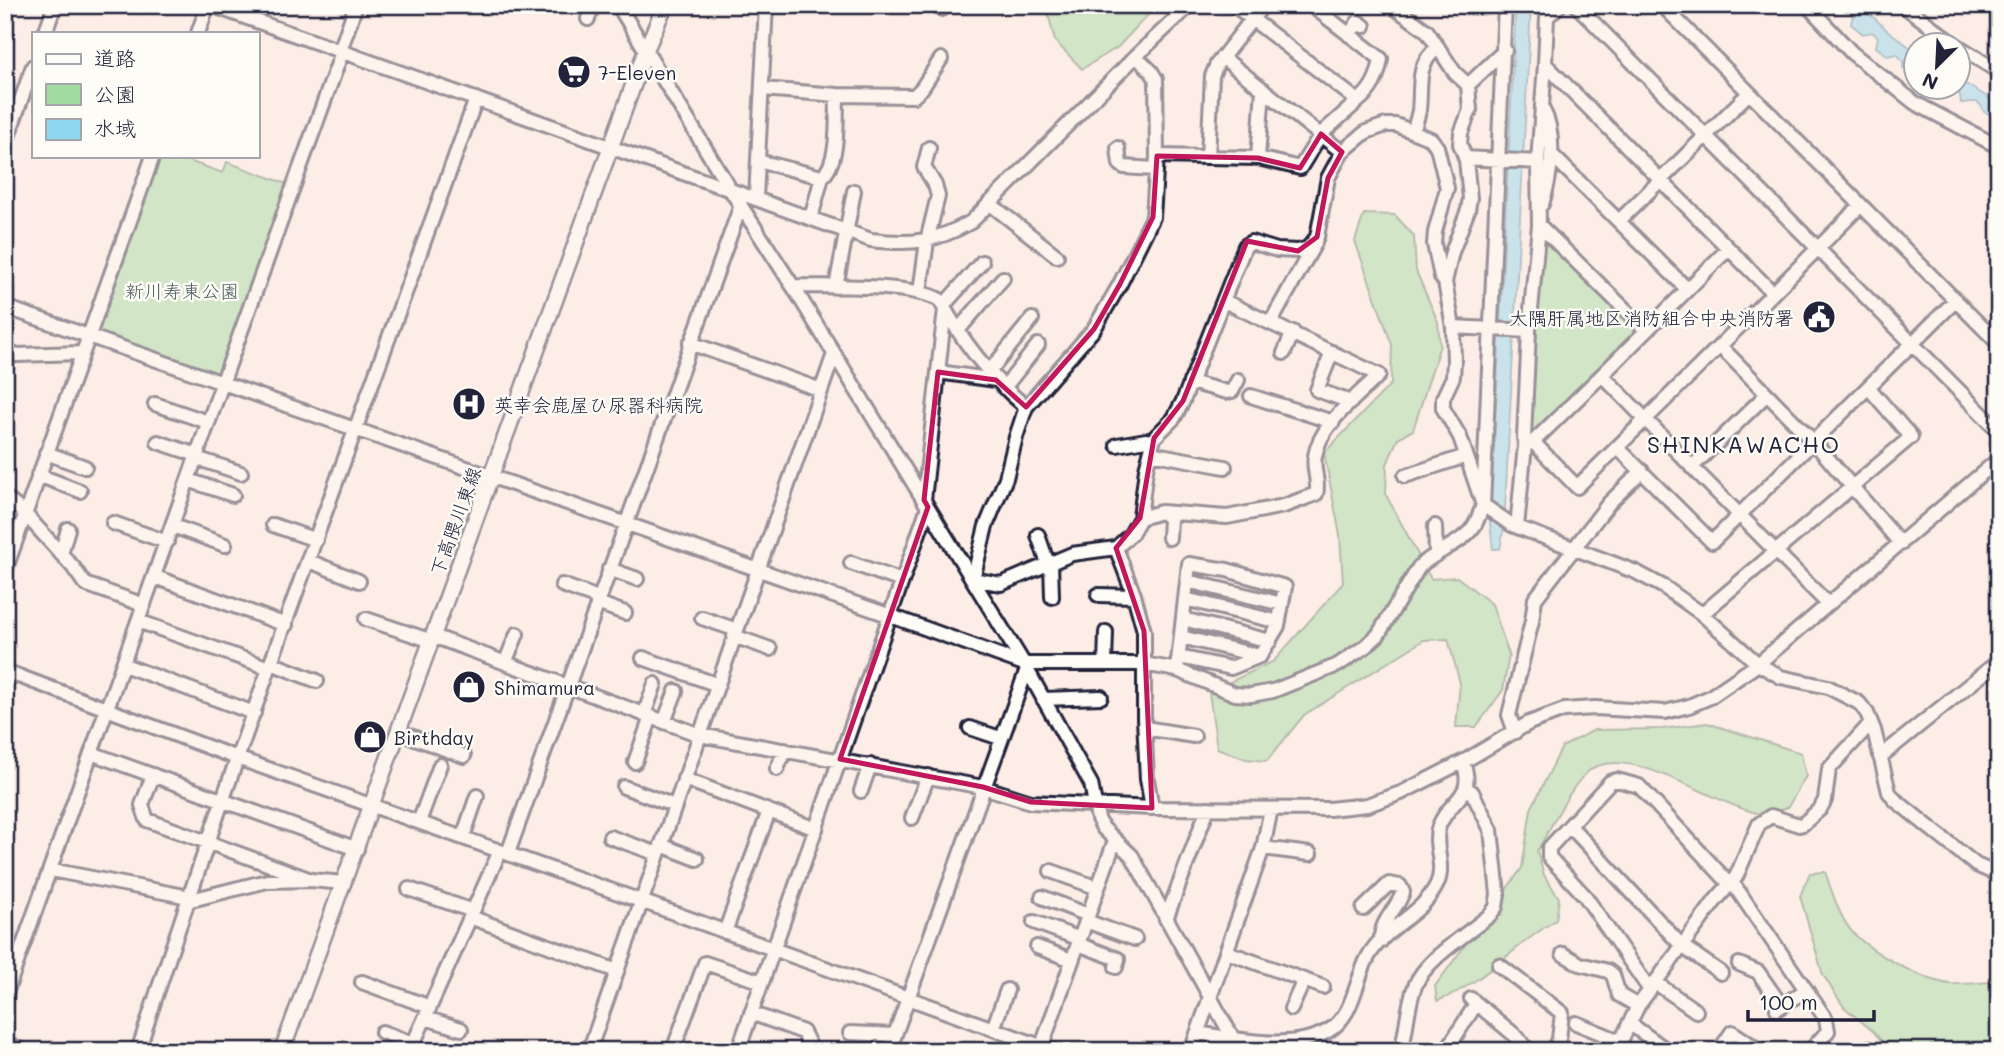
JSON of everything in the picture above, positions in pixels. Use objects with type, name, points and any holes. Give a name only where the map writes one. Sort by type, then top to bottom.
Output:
[{"type":"main road","name":"下高隈川東線","points":[[282,1051],[646,50],[665,5]]},
{"type":"street","points":[[45,32],[55,5]]},
{"type":"street","points":[[198,32],[210,5],[871,240],[904,244],[927,241],[971,222],[1136,55],[1190,5]]},
{"type":"street","points":[[5,996],[356,5]]},
{"type":"street","points":[[589,19],[593,5]]},
{"type":"street","points":[[618,5],[1026,667],[1091,784],[1098,819],[1132,856],[1240,1051]]},
{"type":"street","points":[[756,198],[766,5]]},
{"type":"street","points":[[1234,5],[1357,101]]},
{"type":"street","points":[[1208,157],[1212,76],[1222,57],[1263,5]]},
{"type":"street","points":[[1118,148],[1120,164],[1124,167],[1208,157],[1258,158],[1300,168],[1321,134],[1367,94],[1379,73],[1381,59],[1311,5]]},
{"type":"street","points":[[1391,5],[1427,31],[1455,73],[1468,85],[1470,110],[1461,133],[1460,144],[1470,188],[1468,210],[1452,252],[1445,282],[1453,327],[1453,377],[1443,398],[1443,408],[1460,437],[1485,506],[1514,526],[1636,572],[1664,587],[1702,614],[1758,664],[1781,677],[1828,687],[1859,703],[1871,723],[1889,792],[1894,799],[1976,864],[1999,875]]},
{"type":"street","points":[[9,312],[491,476],[891,616],[1026,667],[1144,664],[1177,670],[1234,694],[1251,695],[1273,691],[1338,665],[1378,635],[1419,566],[1467,534],[1485,506],[1506,5]]},
{"type":"street","points":[[1560,5],[1547,17],[1543,110],[1533,162],[1539,219],[1646,330]]},
{"type":"street","points":[[1576,5],[1999,431]]},
{"type":"street","points":[[1662,5],[1999,344]]},
{"type":"street","points":[[1807,5],[1852,53],[1914,103],[1999,147]]},
{"type":"street","points":[[1903,5],[1939,32]]},
{"type":"street","points":[[1349,34],[1358,22],[1364,26]]},
{"type":"street","points":[[1413,132],[1419,112],[1420,70],[1429,54],[1438,47]]},
{"type":"street","points":[[1468,85],[1505,50]]},
{"type":"street","points":[[973,579],[986,526],[1006,478],[1026,408],[1094,329],[1153,217],[1156,79],[1136,55]]},
{"type":"street","points":[[1972,55],[1999,72]]},
{"type":"street","points":[[1222,57],[1342,152]]},
{"type":"street","points":[[762,89],[837,95],[914,96],[922,89],[941,59]]},
{"type":"street","points":[[1545,64],[1773,293]]},
{"type":"street","points":[[5,145],[32,69]]},
{"type":"street","points":[[1258,158],[1263,89]]},
{"type":"street","points":[[1619,221],[1749,93]]},
{"type":"street","points":[[811,218],[822,177],[834,159],[837,95]]},
{"type":"street","points":[[138,1051],[237,758],[476,99]]},
{"type":"street","points":[[1543,110],[1550,122],[1550,181],[1539,219],[1524,331],[1524,437],[1577,486],[1860,206]]},
{"type":"street","points":[[1297,290],[1313,257],[1328,178],[1342,152],[1366,132],[1386,125],[1396,125],[1431,139],[1437,147],[1447,188],[1434,244],[1441,277],[1445,282]]},
{"type":"street","points":[[920,292],[927,241],[938,195],[924,167],[929,148]]},
{"type":"street","points":[[1551,154],[1687,289]]},
{"type":"street","points":[[5,571],[11,540],[26,515],[152,158]]},
{"type":"street","points":[[1465,158],[1533,162]]},
{"type":"street","points":[[758,161],[822,177]]},
{"type":"street","points":[[836,287],[854,191]]},
{"type":"street","points":[[989,203],[1057,256]]},
{"type":"street","points":[[382,1032],[412,1047],[471,914],[504,852],[567,687],[741,205]]},
{"type":"street","points":[[973,579],[1001,584],[1072,554],[1116,548],[1131,534],[1140,518],[1146,469],[1154,438],[1174,418],[1245,246],[1251,242],[1269,249],[1298,251],[1315,243]]},
{"type":"street","points":[[1271,322],[1315,243]]},
{"type":"street","points":[[1514,526],[1529,443],[1728,249]]},
{"type":"street","points":[[738,1051],[891,616],[926,503],[944,307],[982,262]]},
{"type":"street","points":[[959,329],[1003,278]]},
{"type":"street","points":[[793,286],[920,292],[940,300],[996,380],[1026,408]]},
{"type":"street","points":[[1140,518],[1164,513],[1227,517],[1284,506],[1316,494],[1318,487],[1314,465],[1315,452],[1327,429],[1379,375],[1224,301]]},
{"type":"street","points":[[1617,447],[1712,542],[1955,301]]},
{"type":"street","points":[[996,380],[1032,319]]},
{"type":"street","points":[[1453,327],[1524,331]]},
{"type":"street","points":[[1284,353],[1293,332]]},
{"type":"street","points":[[690,343],[821,390]]},
{"type":"street","points":[[938,372],[996,380],[1038,345]]},
{"type":"street","points":[[1720,346],[1813,442],[1900,544]]},
{"type":"street","points":[[1332,352],[1317,390],[1351,402]]},
{"type":"street","points":[[16,355],[82,353]]},
{"type":"street","points":[[589,1051],[834,354]]},
{"type":"street","points":[[1601,375],[1828,604]]},
{"type":"street","points":[[1190,382],[1227,392],[1232,391],[1238,380]]},
{"type":"street","points":[[1702,614],[1911,437],[1869,388]]},
{"type":"street","points":[[1692,467],[1767,394]]},
{"type":"street","points":[[1251,397],[1333,422]]},
{"type":"street","points":[[155,404],[208,422]]},
{"type":"street","points":[[1117,446],[1146,440],[1151,449],[1225,467]]},
{"type":"street","points":[[158,442],[241,473]]},
{"type":"street","points":[[46,453],[85,467]]},
{"type":"street","points":[[1405,475],[1466,456]]},
{"type":"street","points":[[366,619],[505,663],[700,735],[983,787],[1031,802],[1152,808],[1329,809],[1367,805],[1401,793],[1515,732],[1564,710],[1595,708],[1665,712],[1710,697],[1758,664],[1999,459]]},
{"type":"street","points":[[1515,732],[1509,715],[1535,599],[1609,503],[1642,471]]},
{"type":"street","points":[[38,475],[80,491]]},
{"type":"street","points":[[188,480],[233,495]]},
{"type":"street","points":[[5,496],[26,515],[85,584],[144,605]]},
{"type":"street","points":[[1164,513],[1170,519],[1169,538]]},
{"type":"street","points":[[113,523],[167,542]]},
{"type":"street","points":[[273,525],[316,540]]},
{"type":"street","points":[[173,526],[225,545]]},
{"type":"street","points":[[1435,526],[1436,553]]},
{"type":"street","points":[[61,554],[68,529]]},
{"type":"street","points":[[1038,535],[1049,563],[1052,597]]},
{"type":"street","points":[[1116,548],[1144,631],[1145,728],[1148,787],[1152,808]]},
{"type":"street","points":[[309,561],[359,580]]},
{"type":"street","points":[[851,562],[902,581]]},
{"type":"street","points":[[1177,670],[1189,564],[1227,570],[1285,587],[1279,622],[1261,656],[1231,668],[1179,657]]},
{"type":"street","points":[[609,569],[637,579]]},
{"type":"street","points":[[155,577],[286,625]]},
{"type":"street","points":[[1187,581],[1282,604]]},
{"type":"street","points":[[562,585],[625,613]]},
{"type":"street","points":[[1098,595],[1134,596]]},
{"type":"street","points":[[1185,599],[1279,622]]},
{"type":"street","points":[[702,618],[770,649]]},
{"type":"street","points":[[1183,619],[1270,641]]},
{"type":"street","points":[[138,621],[317,681]]},
{"type":"street","points":[[1105,664],[1106,632]]},
{"type":"street","points":[[505,663],[517,634]]},
{"type":"street","points":[[1181,637],[1261,656]]},
{"type":"street","points":[[643,658],[718,685]]},
{"type":"street","points":[[1880,757],[1999,661]]},
{"type":"street","points":[[124,665],[254,713]]},
{"type":"street","points":[[889,1051],[1026,667]]},
{"type":"street","points":[[5,671],[237,758],[641,901],[1045,1049],[1072,960],[1115,839]]},
{"type":"street","points":[[635,762],[654,684]]},
{"type":"street","points":[[664,722],[676,691]]},
{"type":"street","points":[[1043,699],[1101,697]]},
{"type":"street","points":[[1576,1023],[1618,1046],[1638,1006],[1732,882],[1759,824],[1765,818],[1777,817],[1799,825],[1820,809],[1825,800],[1829,769],[1871,723]]},
{"type":"street","points":[[970,727],[1000,738]]},
{"type":"street","points":[[1145,728],[1194,736]]},
{"type":"street","points":[[399,732],[464,756]]},
{"type":"street","points":[[778,769],[785,750]]},
{"type":"street","points":[[91,753],[357,849]]},
{"type":"street","points":[[1197,1033],[1309,1044],[1341,1020],[1368,956],[1434,889],[1441,867],[1437,833],[1444,817],[1464,794],[1468,775],[1463,762]]},
{"type":"street","points":[[419,822],[440,765]]},
{"type":"street","points":[[861,791],[870,765]]},
{"type":"street","points":[[153,775],[142,805],[148,820],[311,880]]},
{"type":"street","points":[[912,818],[928,776]]},
{"type":"street","points":[[684,779],[816,829]]},
{"type":"street","points":[[1696,1012],[1653,987],[1585,896],[1549,857],[1549,848],[1610,782],[1617,780],[1639,786],[1726,880],[1732,882],[1826,1019],[1828,1031],[1817,1048]]},
{"type":"street","points":[[625,787],[675,806]]},
{"type":"street","points":[[1401,1051],[1414,988],[1419,978],[1428,966],[1490,915],[1496,907],[1498,894],[1491,830],[1472,792],[1466,788]]},
{"type":"street","points":[[463,837],[477,796]]},
{"type":"street","points":[[1166,919],[1208,808]]},
{"type":"street","points":[[1191,1051],[1263,848],[1271,809]]},
{"type":"street","points":[[725,932],[769,811]]},
{"type":"street","points":[[1570,826],[1682,946],[1721,973]]},
{"type":"street","points":[[610,837],[697,859]]},
{"type":"street","points":[[1263,848],[1310,854]]},
{"type":"street","points":[[51,870],[188,899],[267,881],[311,880],[344,883]]},
{"type":"street","points":[[1051,871],[1098,888]]},
{"type":"street","points":[[1363,909],[1389,884],[1400,886],[1403,891],[1381,930],[1381,941]]},
{"type":"street","points":[[410,889],[617,971]]},
{"type":"street","points":[[1042,897],[1135,939]]},
{"type":"street","points":[[1034,922],[1118,959],[1116,967]]},
{"type":"street","points":[[1037,947],[1072,960]]},
{"type":"street","points":[[1227,952],[1323,987]]},
{"type":"street","points":[[1563,954],[1585,972],[1608,971],[1613,975],[1619,995],[1638,1006]]},
{"type":"street","points":[[676,1042],[705,963],[762,982]]},
{"type":"street","points":[[1740,964],[1758,972],[1779,1007],[1806,990]]},
{"type":"street","points":[[1499,965],[1562,1013],[1559,1039],[1554,1051]]},
{"type":"street","points":[[1291,1009],[1304,980]]},
{"type":"street","points":[[362,982],[461,1029]]},
{"type":"street","points":[[993,1029],[1007,990]]},
{"type":"street","points":[[1448,1051],[1474,1001],[1517,1037],[1528,1051]]},
{"type":"street","points":[[751,1013],[803,1032],[808,1044],[806,1051]]},
{"type":"street","points":[[1629,1023],[1668,1051]]},
{"type":"street","points":[[850,1032],[894,1035]]},
{"type":"street","points":[[1721,1050],[1732,1032],[1760,1051]]},
{"type":"street","points":[[5,1044],[24,1051]]},
{"type":"highlighted area","points":[[1321,134],[1342,152],[1328,178],[1317,237],[1298,251],[1247,241],[1183,401],[1154,438],[1140,518],[1116,548],[1144,631],[1152,808],[1031,802],[983,787],[840,759],[928,507],[924,500],[938,372],[996,380],[1026,407],[1094,329],[1120,284],[1153,217],[1157,156],[1258,158],[1300,168]]},
{"type":"green space","points":[[1046,5],[1157,5],[1118,47],[1082,69],[1055,41]]},
{"type":"green space","name":"新川寿東公園","points":[[156,158],[180,158],[223,173],[227,162],[290,185],[222,384],[93,336]]},
{"type":"green space","points":[[1364,214],[1395,215],[1414,236],[1416,271],[1438,322],[1440,345],[1413,430],[1398,438],[1387,464],[1386,495],[1431,579],[1457,577],[1492,604],[1509,655],[1503,690],[1476,727],[1456,727],[1460,683],[1448,639],[1424,640],[1304,715],[1267,761],[1246,759],[1217,748],[1209,692],[1274,661],[1343,583],[1340,535],[1324,453],[1391,384],[1392,345],[1355,241]]},
{"type":"green space","points":[[1542,235],[1638,328],[1528,437]]},
{"type":"green space","points":[[1707,723],[1801,753],[1806,776],[1788,807],[1765,814],[1743,809],[1674,779],[1628,764],[1607,764],[1590,770],[1568,796],[1537,851],[1544,875],[1559,898],[1556,920],[1469,985],[1437,1001],[1435,986],[1522,868],[1531,809],[1562,747],[1594,730],[1662,729]]},
{"type":"green space","points":[[1825,872],[1849,929],[1887,958],[1939,982],[1999,982],[1999,1051],[1890,1051],[1874,1032],[1844,1007],[1823,975],[1800,896],[1810,873]]},
{"type":"water","points":[[1516,5],[1531,5],[1504,526],[1500,549],[1493,549],[1490,523]]},
{"type":"water","points":[[1837,5],[1860,5],[1902,41],[1902,60],[1897,54],[1888,56],[1876,47],[1878,37],[1872,32],[1863,34],[1851,24],[1853,15],[1849,10],[1838,9]]},
{"type":"water","points":[[1972,88],[1999,104],[1999,117],[1984,112],[1978,103],[1961,103],[1972,102]]},
{"type":"place","name":"7-Eleven","points":[[574,72]]},
{"type":"place","name":"大隅肝属地区消防組合中央消防署","points":[[1819,317]]},
{"type":"place","name":"英幸会鹿屋ひ尿器科病院","points":[[469,404]]},
{"type":"place","name":"Shimamura","points":[[469,687]]},
{"type":"place","name":"Birthday","points":[[370,737]]},
{"type":"district","name":"SHINKAWACHO","points":[[1744,444]]}]
